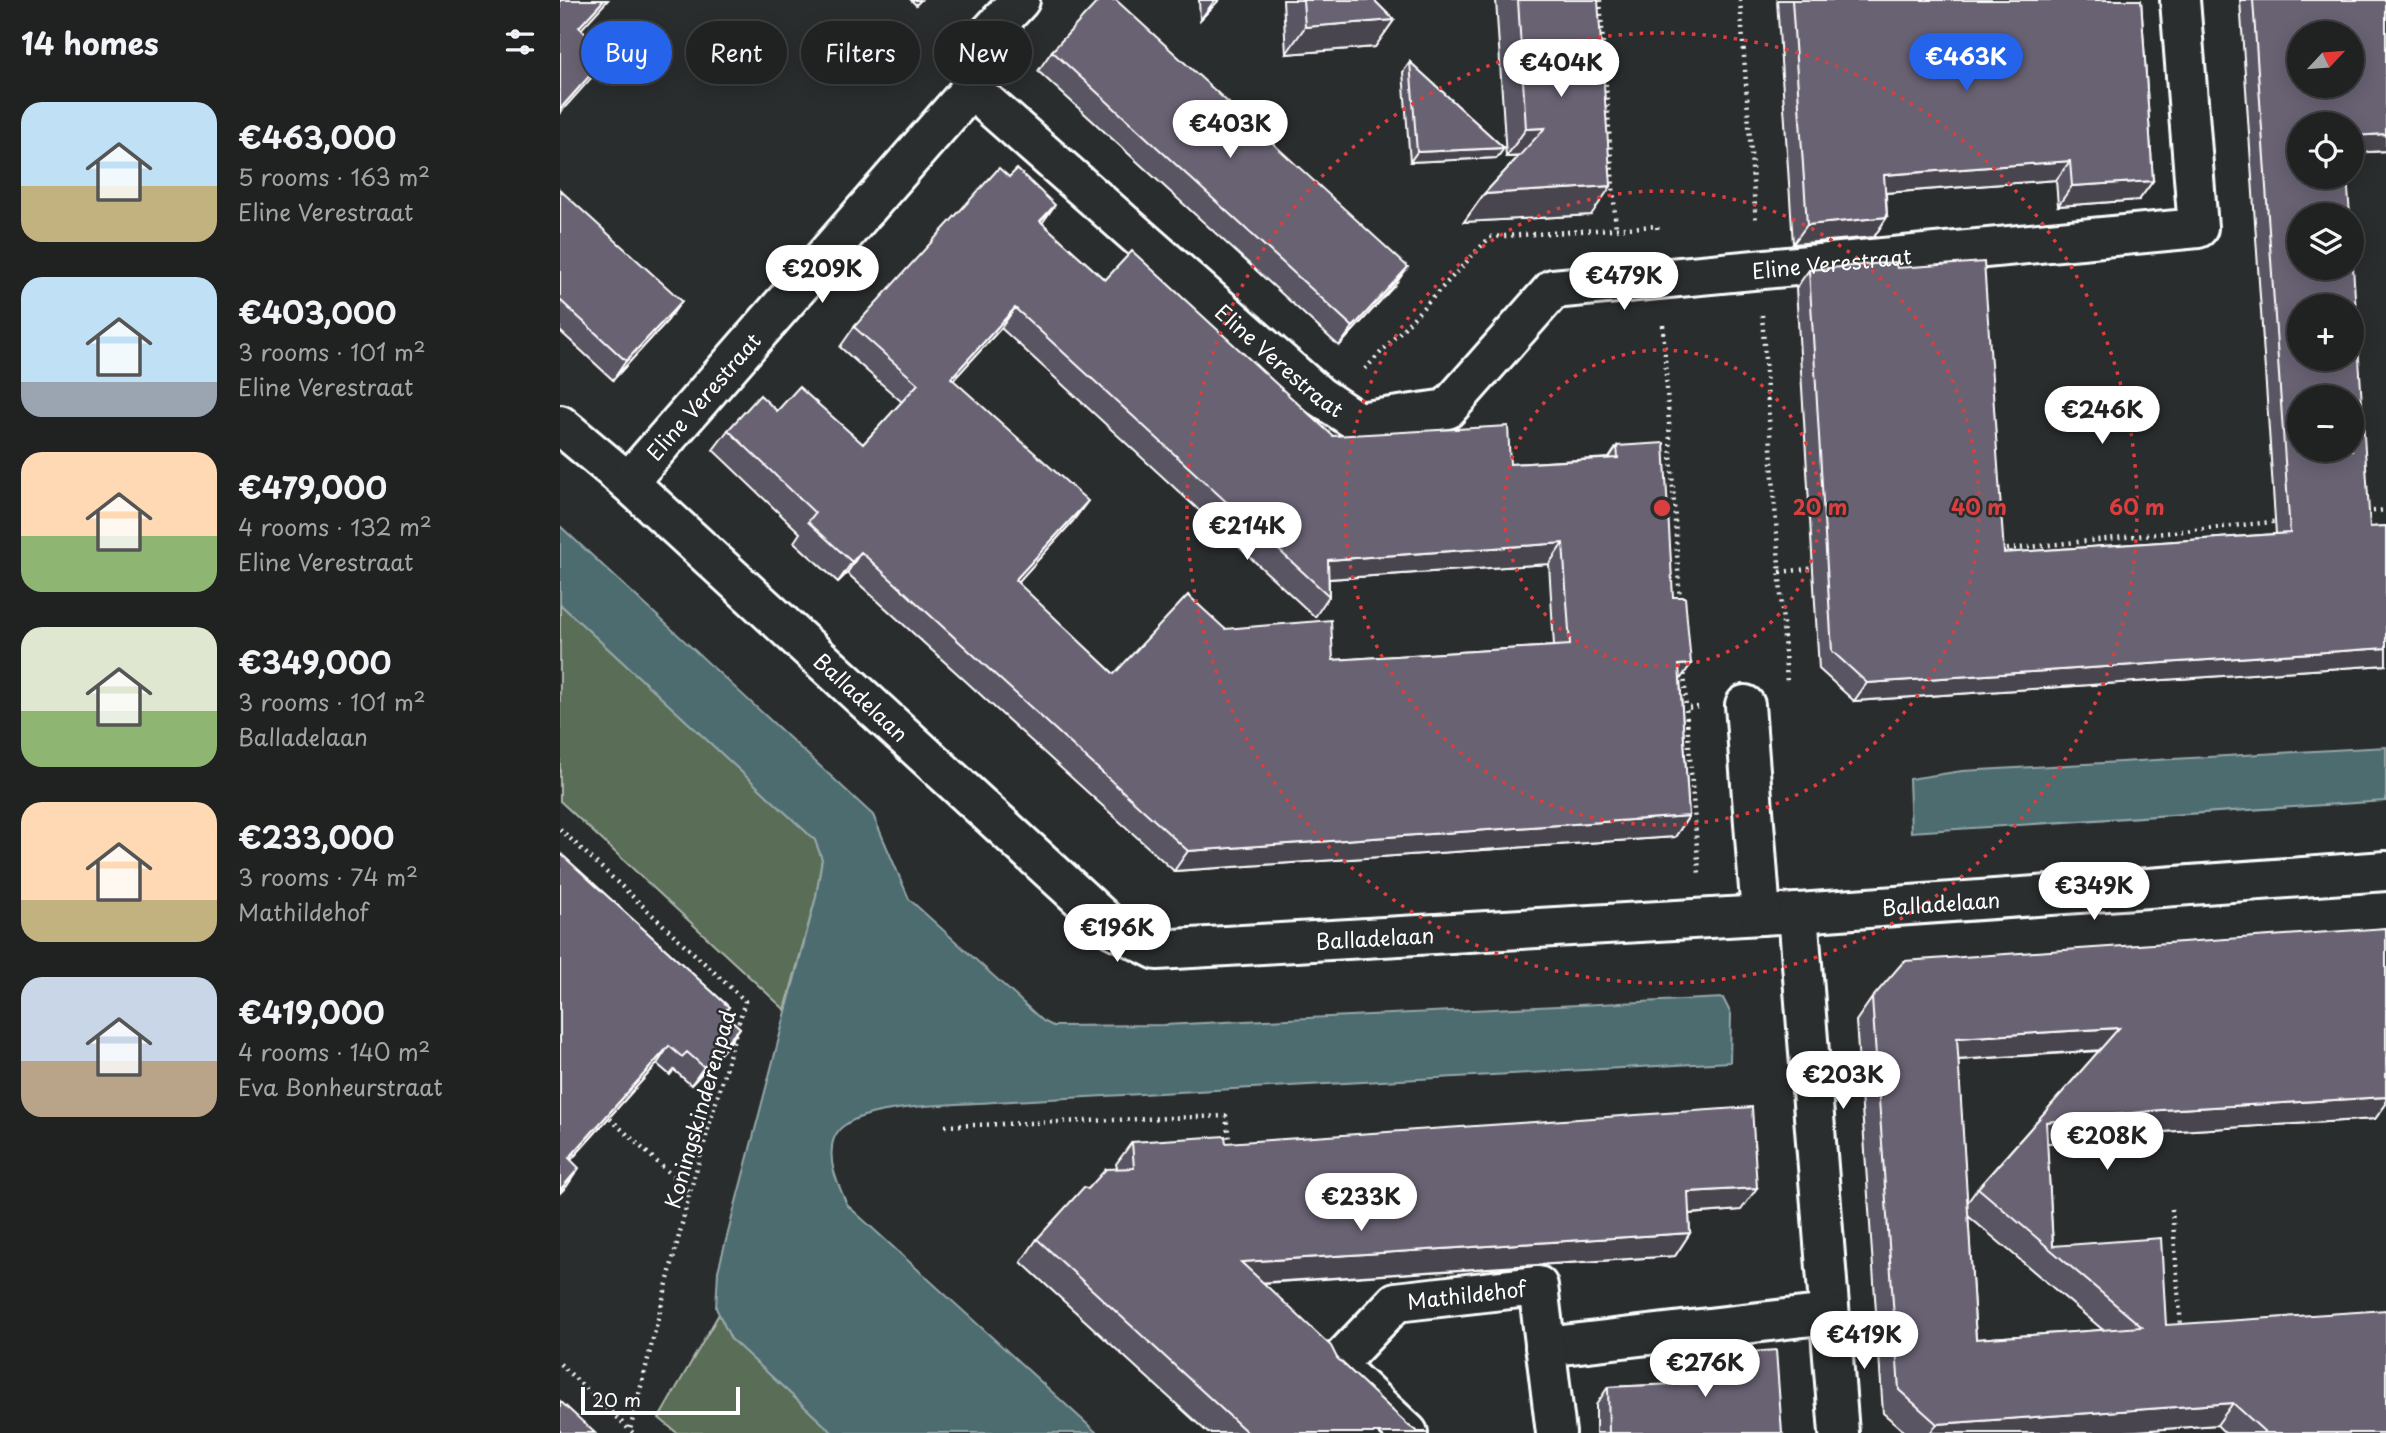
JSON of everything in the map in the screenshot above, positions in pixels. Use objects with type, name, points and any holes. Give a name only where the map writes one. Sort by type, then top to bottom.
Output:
[{"type":"street","points":[[971,89],[984,39],[1020,0]]},
{"type":"street","name":"Eline Verestraat","points":[[628,482],[971,89],[1319,396],[1358,422],[1447,409],[1553,289],[2198,228],[2180,0]]},
{"type":"street","name":"Balladelaan","points":[[560,425],[628,482],[1113,928],[1157,950],[1798,913],[2386,871]]},
{"type":"street","points":[[1745,705],[1761,915]]},
{"type":"street","points":[[1798,913],[1839,1433]]},
{"type":"street","name":"Mathildehof","points":[[1408,1433],[1336,1365],[1395,1302],[1538,1286],[1556,1433]]},
{"type":"street","points":[[1545,1347],[1829,1314]]},
{"type":"path","points":[[1600,0],[1616,230]]},
{"type":"path","points":[[1686,708],[1789,703],[1740,0]]},
{"type":"path","points":[[1332,405],[1490,237],[1657,226],[1681,611]]},
{"type":"path","points":[[2358,513],[2386,510]]},
{"type":"path","points":[[1987,551],[2290,520]]},
{"type":"path","points":[[1780,572],[1821,568]]},
{"type":"path","points":[[1684,666],[1703,918]]},
{"type":"path","name":"Koningskinderenpad","points":[[560,829],[746,1001],[691,1192],[632,1432]]},
{"type":"path","points":[[600,1110],[691,1192]]},
{"type":"path","points":[[945,1126],[1226,1116],[1231,1155]]},
{"type":"path","points":[[2172,1209],[2181,1328]]},
{"type":"path","points":[[560,1364],[632,1432]]},
{"type":"green space","points":[[560,604],[815,840],[822,859],[816,897],[785,1010],[560,801]]},
{"type":"green space","points":[[719,1314],[731,1339],[833,1433],[677,1433],[659,1418]]},
{"type":"water","points":[[560,526],[873,815],[909,899],[1043,1021],[1053,1026],[1163,1025],[1723,998],[1731,1014],[1730,1062],[939,1105],[895,1109],[858,1118],[840,1129],[832,1145],[834,1170],[847,1205],[1097,1433],[833,1433],[731,1339],[716,1308],[718,1271],[816,897],[822,859],[815,840],[560,604]]},
{"type":"water","points":[[2386,747],[2386,801],[1911,832],[1909,779],[1962,771]]},
{"type":"building","points":[[560,0],[604,0],[585,21],[581,21],[579,27],[582,84],[560,109]]},
{"type":"building","points":[[1099,0],[1116,0],[1408,267],[1353,327],[1052,51]]},
{"type":"building","points":[[1303,0],[1374,0],[1394,20],[1305,27]]},
{"type":"building","points":[[1518,0],[1598,0],[1611,186],[1484,194],[1545,128],[1526,129]]},
{"type":"building","points":[[1792,0],[2141,0],[2153,181],[2072,186],[2070,161],[1884,175],[1887,217],[1807,225]]},
{"type":"building","points":[[2253,0],[2386,0],[2386,134],[2364,135],[2364,112],[2287,112],[2287,189],[2348,189],[2349,203],[2287,203],[2287,280],[2354,280],[2355,294],[2287,294],[2287,371],[2360,371],[2361,385],[2287,385],[2287,462],[2364,462],[2364,435],[2370,527],[2386,526],[2386,648],[1867,683],[1832,651],[1809,270],[1895,262],[1897,268],[1984,262],[2004,553],[2290,533]]},
{"type":"building","points":[[1410,62],[1504,148],[1417,152]]},
{"type":"building","points":[[999,168],[1009,177],[1017,169],[1055,205],[1040,221],[1105,280],[1132,251],[1333,436],[1508,426],[1510,464],[1618,458],[1617,446],[1664,443],[1673,597],[1685,597],[1691,664],[1679,665],[1689,816],[1188,851],[861,552],[852,562],[808,522],[815,513],[728,430],[760,395],[777,411],[799,387],[863,444],[918,384],[854,327]],"holes":[[[1015,308],[1329,596],[1328,560],[1563,543],[1570,645],[1333,660],[1331,620],[1225,629],[1188,595],[1114,674],[1015,580],[1088,501],[951,378]]]},
{"type":"building","points":[[560,190],[682,301],[626,361],[560,300]]},
{"type":"building","points":[[560,853],[729,1007],[723,1013],[740,1028],[704,1067],[687,1052],[682,1057],[669,1046],[569,1158],[579,1168],[560,1190]]},
{"type":"building","points":[[2386,928],[2386,1097],[2161,1110],[2046,1122],[2053,1246],[2161,1238],[2166,1325],[2386,1310],[2386,1433],[2266,1433],[2233,1403],[1937,1424],[1899,1390],[1872,998],[1904,961]],"holes":[[[2119,1028],[1978,1188],[2142,1327],[1976,1339],[1957,1038]]]},
{"type":"building","points":[[1752,1107],[1757,1188],[1688,1192],[1690,1233],[1241,1262],[1331,1346],[1337,1358],[1409,1426],[1418,1432],[1426,1433],[1248,1433],[1037,1239],[1084,1187],[1088,1189],[1106,1169],[1134,1168],[1132,1142],[1225,1136],[1226,1143]]},
{"type":"building","points":[[1776,1350],[1782,1433],[1609,1433],[1608,1387],[1697,1383],[1696,1356]]},
{"type":"building","points":[[560,1401],[595,1433],[560,1433]]}]
